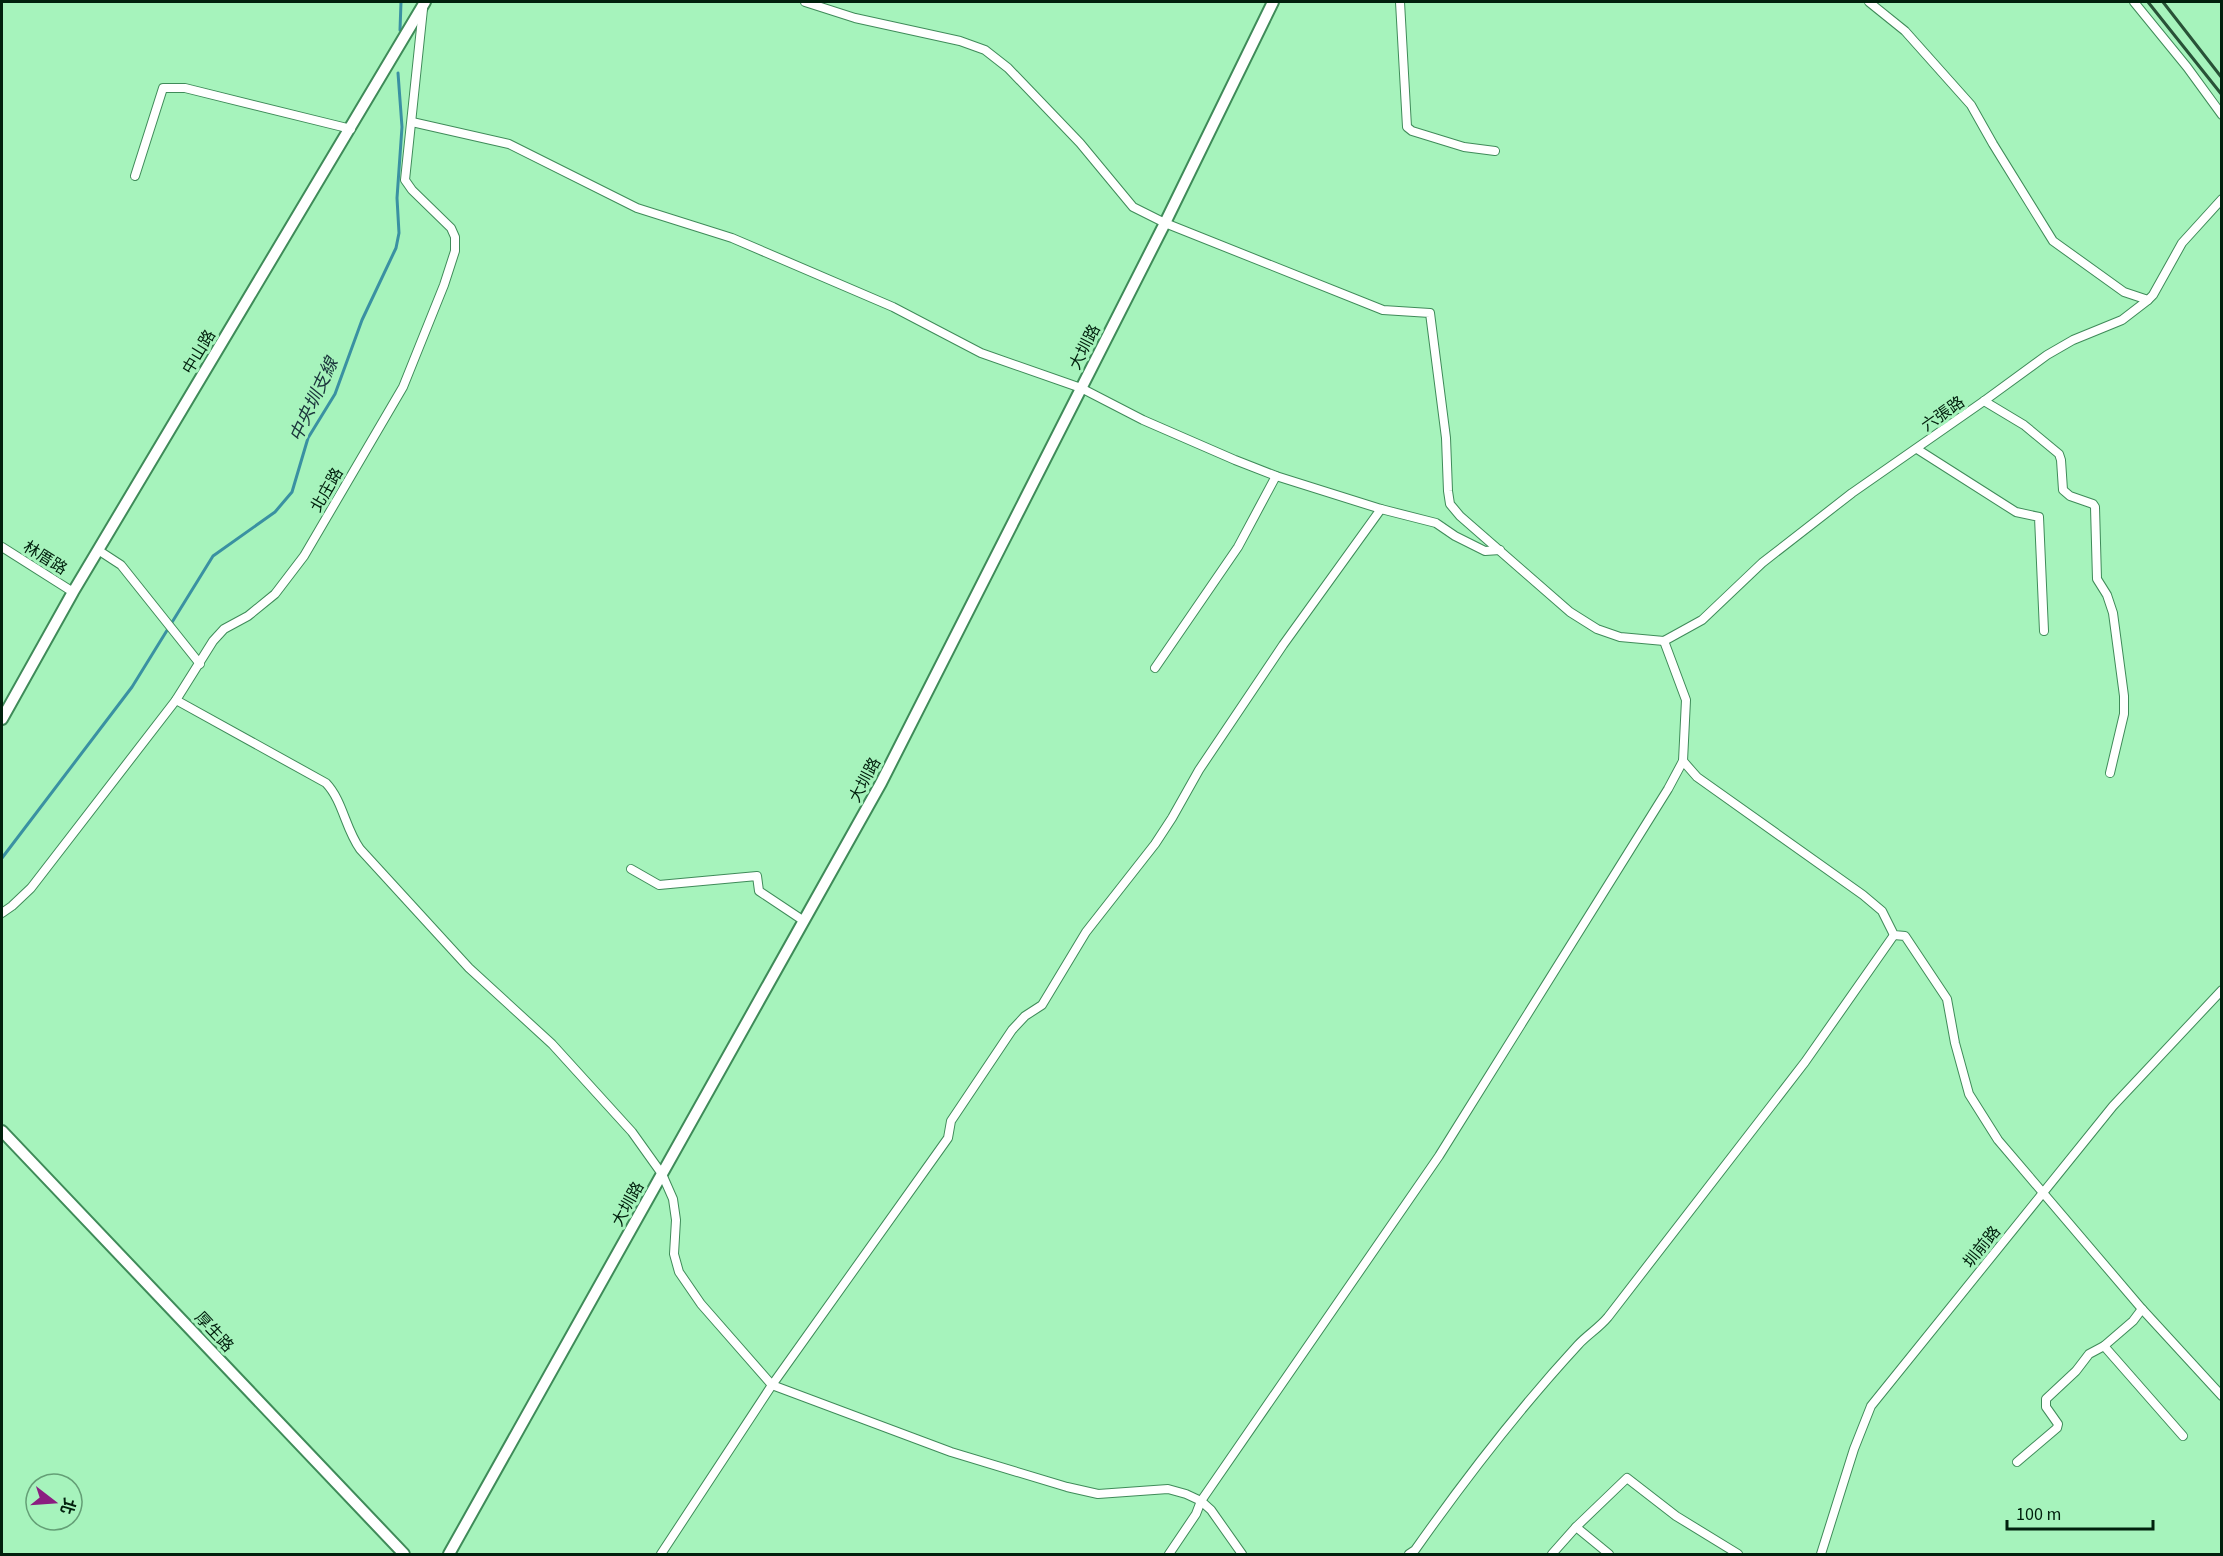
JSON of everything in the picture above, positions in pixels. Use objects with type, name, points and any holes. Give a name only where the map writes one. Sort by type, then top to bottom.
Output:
[{"type":"street","name":"北庄路","points":[[2,913],[31,888],[176,700],[213,641],[224,629],[248,616],[275,594],[304,556],[403,387],[444,285],[455,251],[455,237],[451,228],[412,190],[405,180],[424,2]]},
{"type":"street","name":"中山路","points":[[2,719],[73,592],[351,129],[424,2]]},
{"type":"street","points":[[805,2],[855,18],[960,41],[985,50],[1008,68],[1080,143],[1133,207],[1165,223],[1383,310],[1430,313],[1446,438],[1450,504],[1460,516],[1570,612],[1597,629],[1620,637],[1664,641],[1686,700],[1683,761],[1668,789],[1439,1156],[1201,1501],[1196,1514],[1169,1554]]},
{"type":"street","name":"大圳路","points":[[449,1554],[881,783],[1165,223],[1273,2]]},
{"type":"street","points":[[1401,2],[1407,127],[1412,131],[1464,147],[1495,151]]},
{"type":"street","points":[[1869,2],[1905,31],[1971,105],[2053,241],[2124,292],[2148,300]]},
{"type":"street","points":[[2134,2],[2187,67],[2222,115]]},
{"type":"street","points":[[135,176],[162,88],[185,88],[351,129]]},
{"type":"street","points":[[412,122],[509,144],[637,208],[732,238],[893,307],[981,352],[1081,388],[1180,436],[1276,476],[1381,509],[1437,523],[1455,536],[1485,551],[1500,550]]},
{"type":"street","name":"六張路","points":[[1664,641],[1681,634],[1702,620],[1762,562],[1852,493],[2047,355],[2073,340],[2122,320],[2148,300],[2182,243],[2222,199]]},
{"type":"street","points":[[1984,401],[2024,425],[2059,454],[2063,490],[2067,495],[2093,504],[2095,507],[2097,579],[2107,595],[2113,613],[2124,696],[2124,714],[2110,774]]},
{"type":"street","points":[[1917,448],[2016,512],[2039,517],[2044,631]]},
{"type":"street","points":[[1155,668],[1238,547],[1276,476]]},
{"type":"street","points":[[661,1554],[772,1385],[948,1138],[951,1122],[1012,1030],[1025,1016],[1042,1005],[1086,932],[1155,844],[1200,770],[1283,645],[1381,509]]},
{"type":"street","name":"林厝路","points":[[2,547],[73,592]]},
{"type":"street","points":[[98,550],[121,565],[200,664]]},
{"type":"street","points":[[176,700],[326,783],[336,796],[351,836],[360,849],[469,969],[552,1044],[632,1132],[662,1174],[675,1206],[674,1254],[679,1272],[701,1304],[772,1385],[951,1452],[1067,1487],[1108,1494],[1168,1489],[1186,1494],[1201,1501],[1211,1510],[1242,1554]]},
{"type":"street","points":[[1683,761],[1697,777],[1882,911],[1894,935]]},
{"type":"street","points":[[631,869],[659,885],[758,876],[759,891],[804,921]]},
{"type":"street","points":[[1894,935],[1905,936],[1947,999],[1955,1043],[1969,1094],[1998,1140],[2142,1309],[2222,1396]]},
{"type":"street","points":[[1409,1554],[1415,1550],[1450,1501],[1528,1402],[1580,1342],[1608,1317],[1805,1062],[1894,935]]},
{"type":"street","name":"圳前路","points":[[1821,1554],[1854,1449],[1871,1406],[2113,1106],[2222,990]]},
{"type":"street","name":"厚生路","points":[[2,1131],[404,1554]]},
{"type":"street","points":[[2017,1462],[2057,1428],[2058,1424],[2046,1407],[2046,1399],[2076,1371],[2089,1354],[2104,1347],[2133,1321],[2142,1309]]},
{"type":"street","points":[[2104,1347],[2183,1436]]},
{"type":"street","points":[[1552,1554],[1576,1527],[1627,1478],[1676,1516],[1738,1554]]},
{"type":"street","points":[[1576,1527],[1609,1554]]},
{"type":"waterway","name":"中央圳支線","points":[[400,30],[401,2]]},
{"type":"waterway","name":"中央圳支線","points":[[2,858],[132,687],[213,556],[275,512],[292,492],[308,438],[335,394],[362,320],[396,248],[399,233],[397,198],[402,127],[398,73]]},
{"type":"railway","points":[[2148,2],[2222,95]]},
{"type":"railway","points":[[2163,2],[2222,78]]}]
